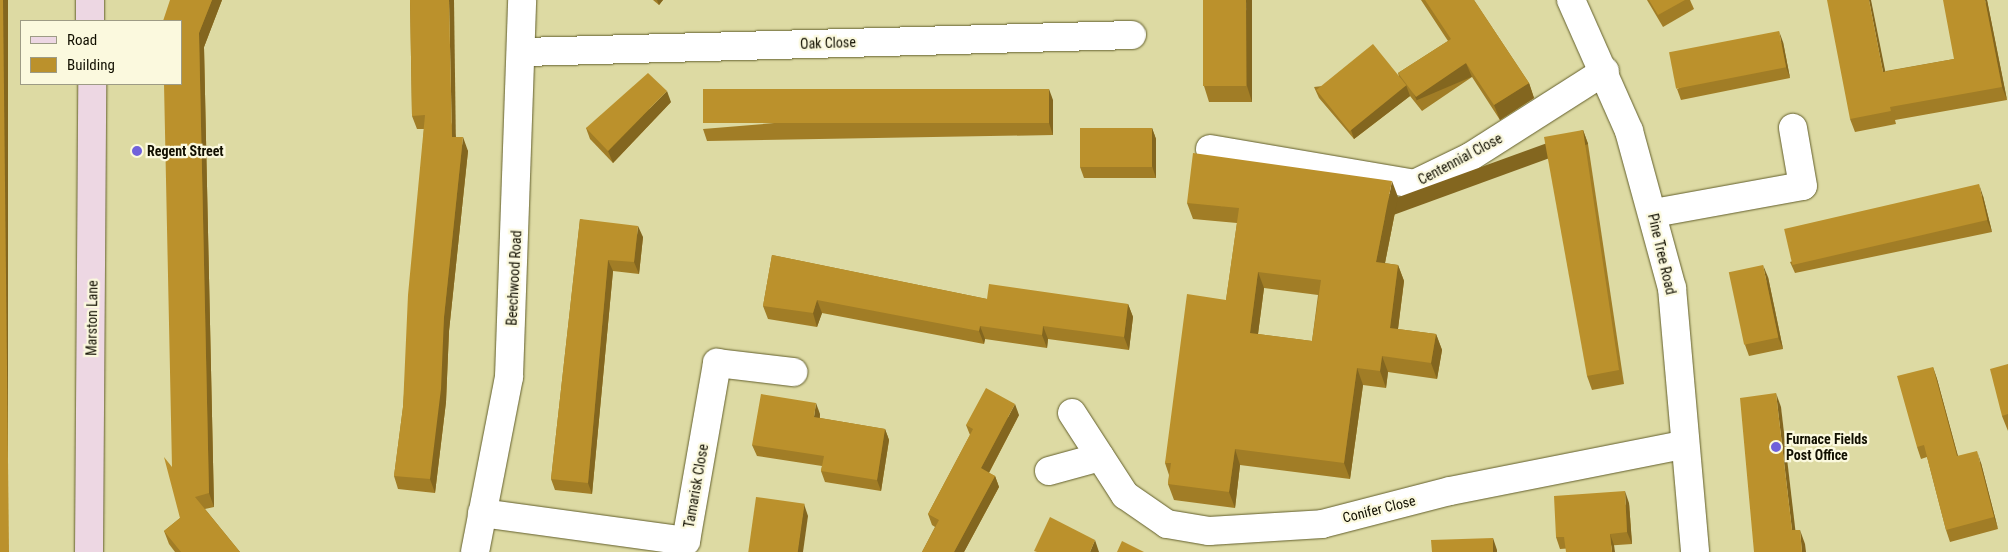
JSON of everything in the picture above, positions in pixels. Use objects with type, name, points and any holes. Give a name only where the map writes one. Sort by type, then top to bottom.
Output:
[{"type":"street","points":[[90,0],[90,20]]},
{"type":"street","name":"Beechwood Road","points":[[475,552],[509,377],[524,52],[522,0]]},
{"type":"street","name":"Pine Tree Road","points":[[1571,0],[1605,71],[1654,213],[1672,288],[1684,446],[1695,552]]},
{"type":"street","name":"Oak Close","points":[[524,52],[1132,35]]},
{"type":"street","name":"Centennial Close","points":[[1210,149],[1414,184],[1470,157],[1605,71]]},
{"type":"street","name":"Marston Lane","points":[[89,552],[92,85]]},
{"type":"street","points":[[1654,213],[1803,186],[1794,128]]},
{"type":"street","name":"Tamarisk Close","points":[[482,513],[686,541],[718,363],[793,372]]},
{"type":"street","name":"Conifer Close","points":[[1072,413],[1124,496],[1167,524],[1208,531],[1322,524],[1450,491],[1684,446]]},
{"type":"street","points":[[1050,471],[1100,457]]},
{"type":"building","points":[[0,0],[3,0],[9,552],[0,552]]},
{"type":"building","points":[[170,0],[212,0],[199,33],[209,493],[195,497],[240,552],[181,552],[164,531],[180,518],[164,457],[172,467],[164,85],[182,85],[182,20],[163,20]]},
{"type":"building","points":[[410,0],[449,0],[452,137],[463,137],[444,317],[441,389],[430,479],[394,476],[403,407],[408,295],[425,115],[412,116]]},
{"type":"building","points":[[1203,0],[1246,0],[1246,86],[1203,86]]},
{"type":"building","points":[[1425,0],[1474,0],[1529,83],[1494,105],[1466,63],[1416,97],[1398,73],[1451,39]]},
{"type":"building","points":[[1649,0],[1685,0],[1658,15]]},
{"type":"building","points":[[1827,0],[1869,0],[1883,72],[1954,59],[1943,0],[1985,0],[2002,87],[1890,107],[1891,111],[1850,119]]},
{"type":"building","points":[[1779,31],[1786,67],[1676,89],[1669,52]]},
{"type":"building","points":[[1373,44],[1406,85],[1350,131],[1316,90]]},
{"type":"building","points":[[648,73],[667,91],[608,151],[586,128]]},
{"type":"building","points":[[703,89],[1049,89],[1049,123],[703,123]]},
{"type":"building","points":[[1080,128],[1152,128],[1152,167],[1080,167]]},
{"type":"building","points":[[1583,130],[1619,370],[1587,376],[1544,137]]},
{"type":"building","points":[[1193,153],[1392,181],[1376,262],[1398,265],[1390,328],[1436,334],[1431,363],[1382,356],[1380,371],[1357,368],[1344,463],[1235,449],[1229,492],[1168,484],[1171,463],[1165,463],[1187,294],[1226,300],[1239,208],[1187,203]],"holes":[[[1258,272],[1321,280],[1312,341],[1250,333]]]},
{"type":"building","points":[[1979,184],[1987,220],[1792,265],[1784,229]]},
{"type":"building","points":[[580,219],[638,226],[634,262],[608,260],[588,483],[551,479]]},
{"type":"building","points":[[772,255],[987,299],[989,284],[1128,304],[1124,337],[1043,326],[1042,335],[980,326],[979,331],[817,300],[813,313],[763,306]]},
{"type":"building","points":[[1763,265],[1778,337],[1744,345],[1729,272]]},
{"type":"building","points":[[2008,364],[2008,414],[2002,416],[1990,369]]},
{"type":"building","points":[[1933,367],[1957,456],[1977,451],[1994,517],[1946,530],[1924,445],[1917,447],[1897,376]]},
{"type":"building","points":[[986,388],[1015,404],[981,468],[995,476],[954,552],[922,552],[939,520],[928,514],[973,429],[966,425]]},
{"type":"building","points":[[1776,393],[1792,530],[1800,530],[1802,552],[1754,552],[1740,398]]},
{"type":"building","points":[[761,394],[816,403],[814,417],[885,429],[877,480],[821,471],[824,456],[752,445]]},
{"type":"building","points":[[1625,491],[1627,532],[1610,534],[1612,552],[1566,552],[1564,537],[1556,537],[1554,496]]},
{"type":"building","points":[[756,497],[805,504],[798,552],[748,552]]},
{"type":"building","points":[[1050,517],[1095,540],[1090,552],[1034,551]]},
{"type":"building","points":[[1493,538],[1493,552],[1432,552],[1431,540]]},
{"type":"building","points":[[1122,541],[1144,552],[1117,552]]},
{"type":"place","name":"Regent Street","points":[[137,151]]},
{"type":"place","name":"Furnace Fields Post Office","points":[[1776,447]]}]
